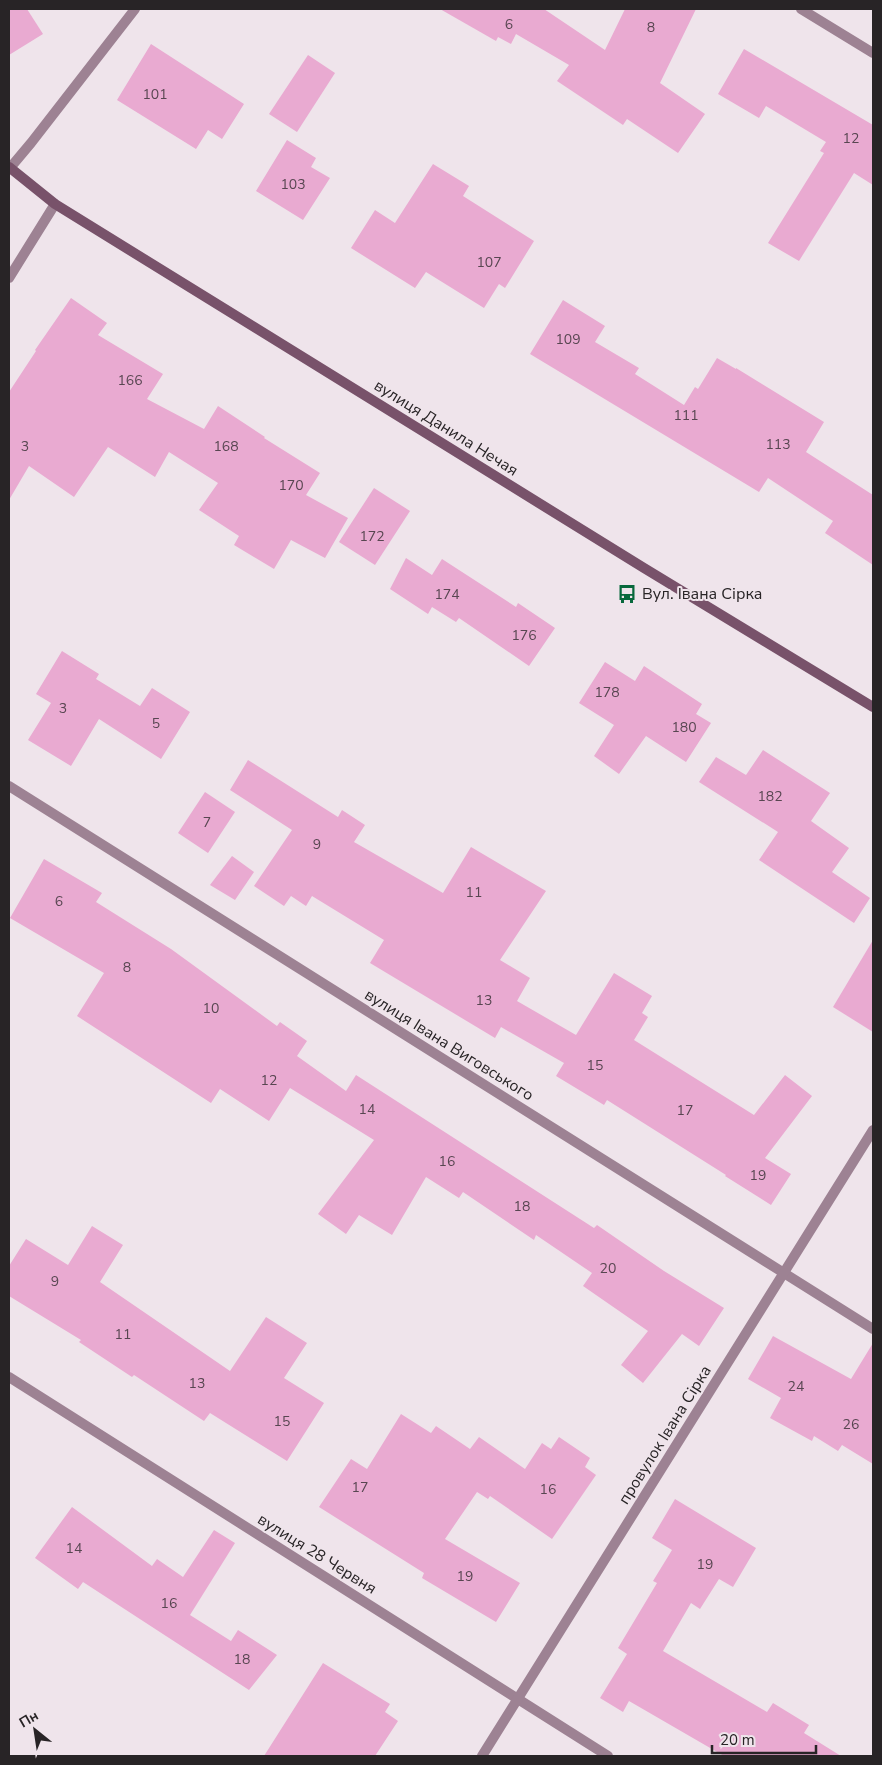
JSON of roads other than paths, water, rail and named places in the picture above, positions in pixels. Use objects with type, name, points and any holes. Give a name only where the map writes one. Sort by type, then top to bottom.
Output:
[{"type":"main road","name":"вулиця Данила Нечая","points":[[10,167],[55,204],[644,568],[873,707]]},
{"type":"street","points":[[10,167],[31,143],[135,9]]},
{"type":"street","points":[[801,9],[873,53]]},
{"type":"street","points":[[9,278],[55,204]]},
{"type":"street","name":"вулиця Івана Виговського","points":[[9,786],[873,1328]]},
{"type":"street","name":"провулок Івана Сірка","points":[[482,1756],[873,1130]]},
{"type":"street","name":"вулиця 28 Червня","points":[[9,1377],[608,1756]]},
{"type":"place","name":"Вул. Івана Сірка","points":[[627,594]]}]
